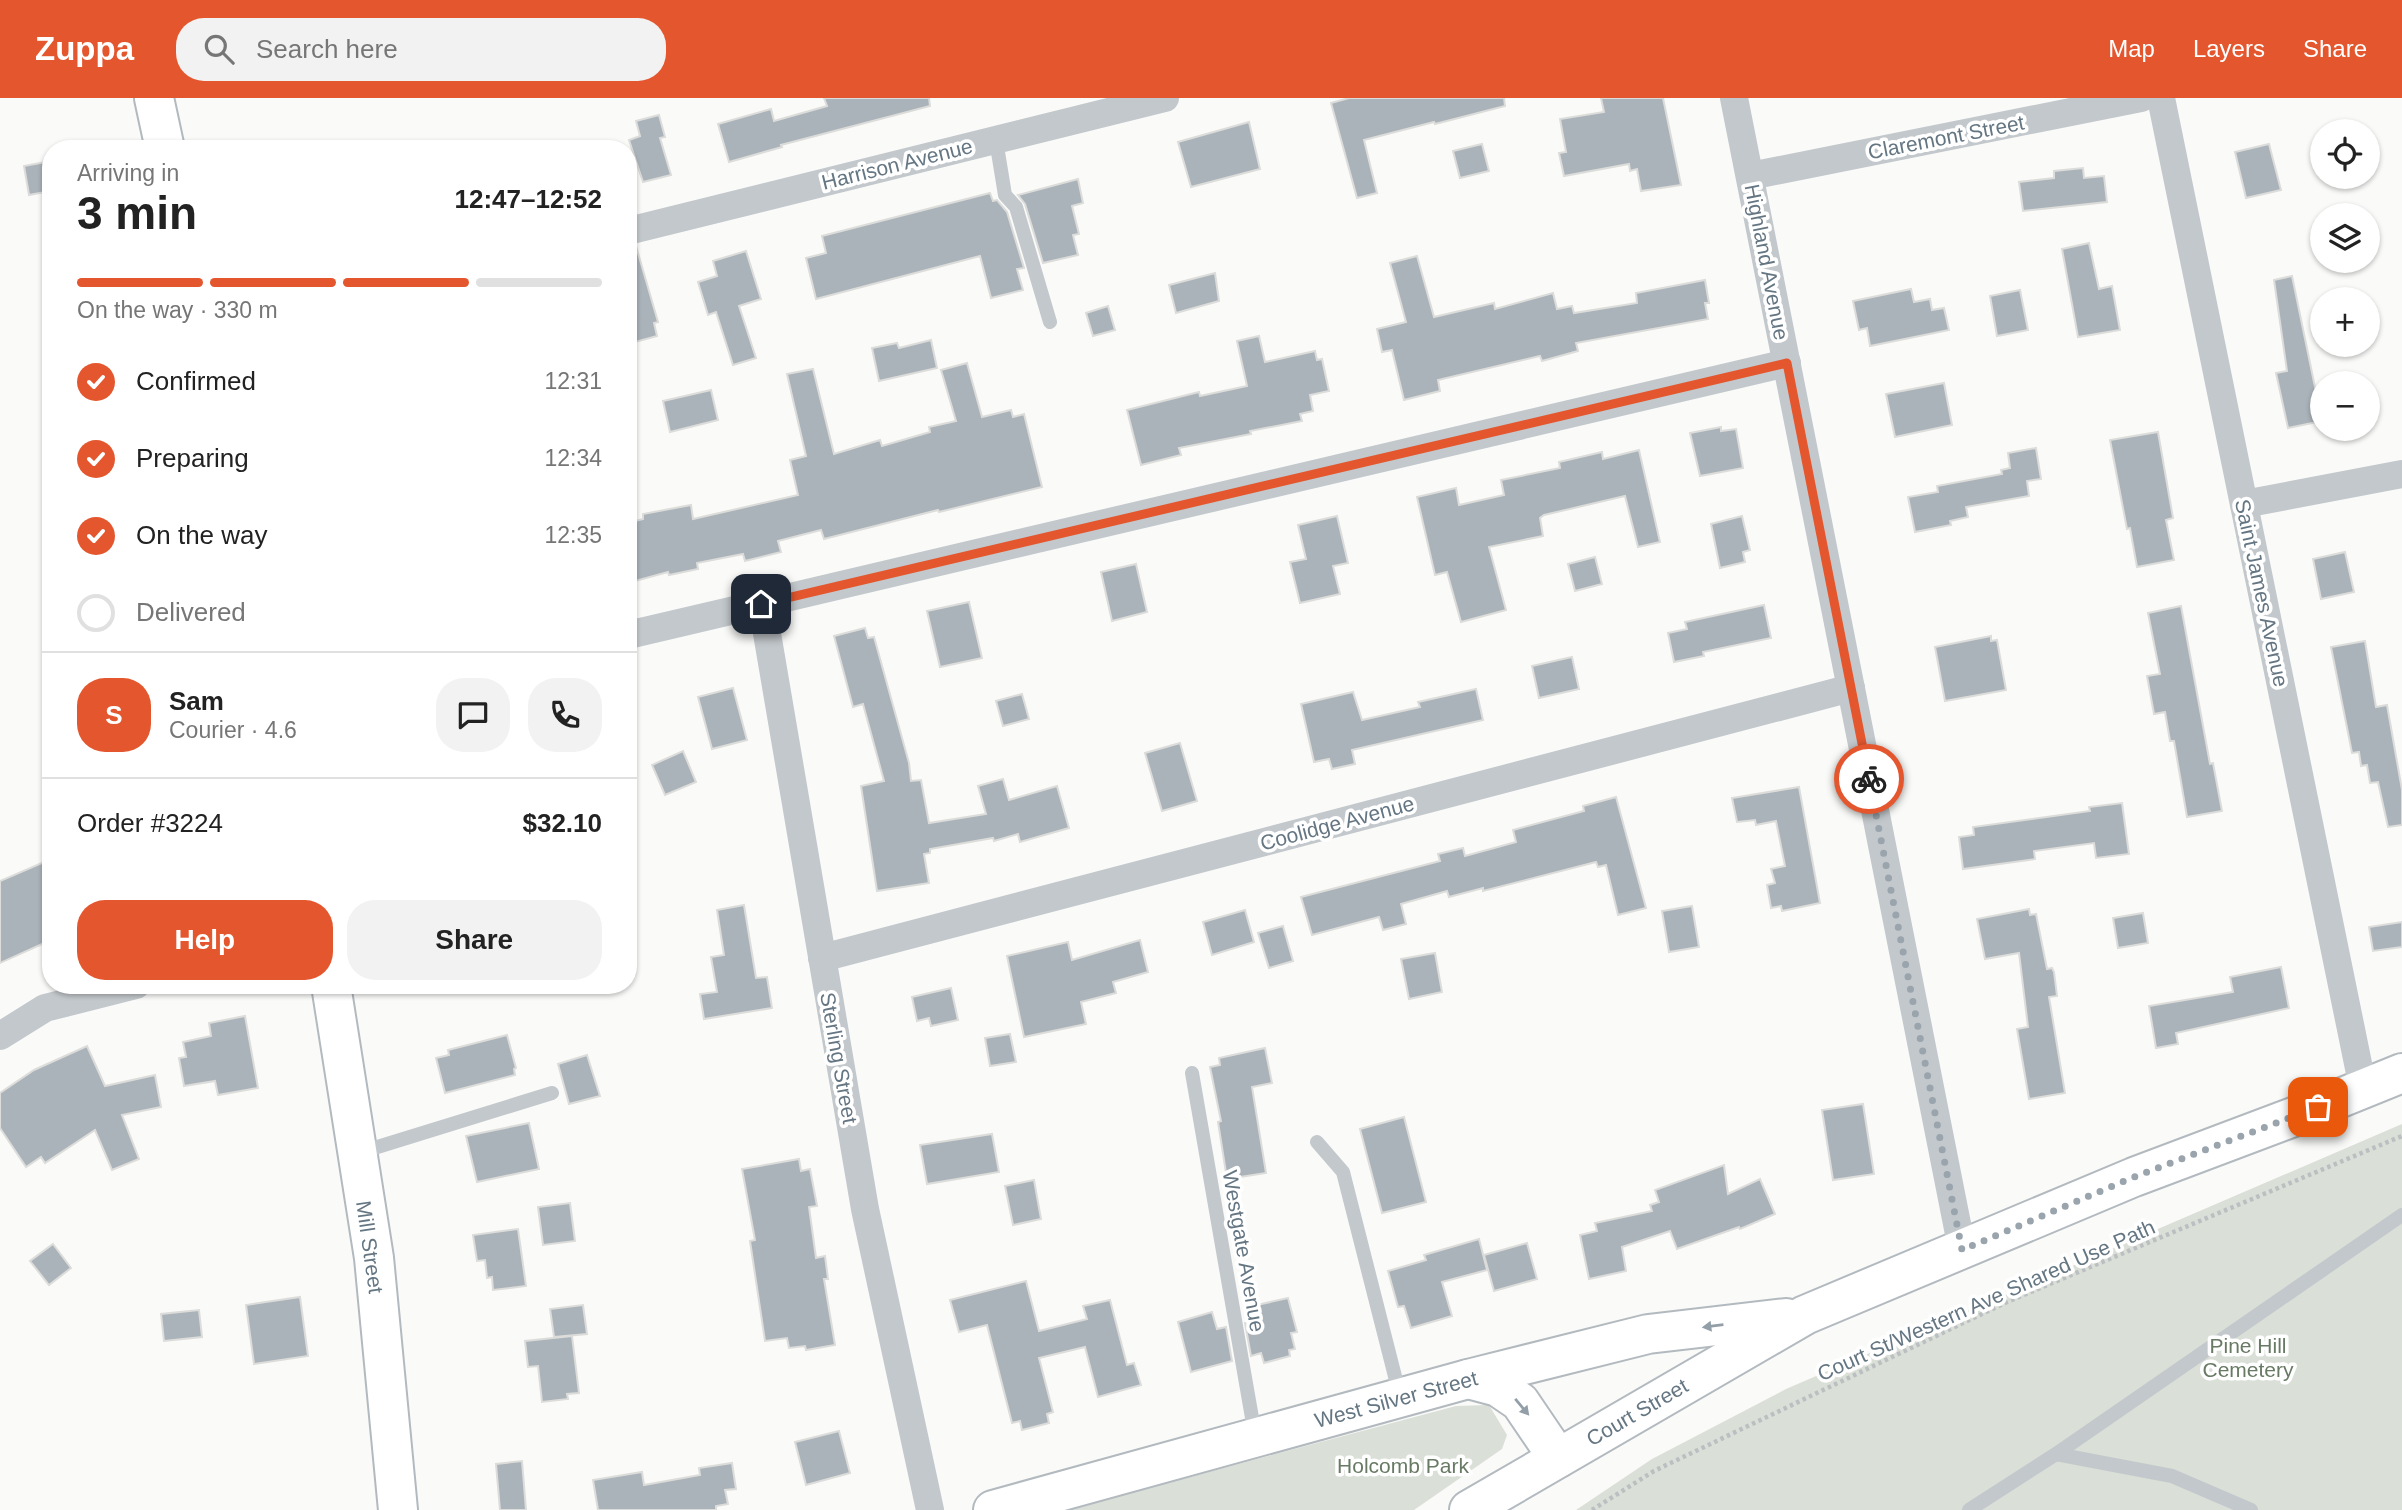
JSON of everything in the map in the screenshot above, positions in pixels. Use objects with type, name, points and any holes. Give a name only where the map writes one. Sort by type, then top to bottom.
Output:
[{"type":"main road","points":[[154,98],[163,140]]},
{"type":"main road","name":"Mill Street","points":[[332,994],[374,1258],[398,1510]]},
{"type":"main road","points":[[1805,1315],[2134,1177],[2402,1073]]},
{"type":"main road","name":"West Silver Street","points":[[993,1510],[1255,1436],[1648,1334],[1805,1315]]},
{"type":"main road","name":"Court Street","points":[[1469,1510],[1805,1315]]},
{"type":"main road","points":[[1468,1379],[1498,1387],[1520,1402],[1558,1458]]},
{"type":"street","name":"Harrison Avenue","points":[[637,229],[1165,98]]},
{"type":"street","name":"Highland Avenue","points":[[1734,98],[1962,1250]]},
{"type":"street","name":"Claremont Street","points":[[1750,176],[2141,98]]},
{"type":"street","name":"Saint James Avenue","points":[[2161,98],[2363,1088]]},
{"type":"street","points":[[637,633],[1787,363]]},
{"type":"street","points":[[2244,504],[2402,474]]},
{"type":"street","name":"Sterling Street","points":[[761,604],[865,1209],[930,1510]]},
{"type":"street","name":"Coolidge Avenue","points":[[822,958],[1851,688]]},
{"type":"street","points":[[0,1036],[45,1008],[100,994]]},
{"type":"lane","points":[[996,140],[1005,195],[1016,207],[1050,321]]},
{"type":"lane","name":"Westgate Avenue","points":[[1192,1073],[1255,1436]]},
{"type":"lane","points":[[357,1153],[552,1093]]},
{"type":"lane","points":[[1317,1142],[1343,1172],[1401,1397]]},
{"type":"lane","points":[[1969,1510],[2056,1454],[2402,1215]]},
{"type":"lane","points":[[2056,1454],[2172,1476],[2251,1510]]},
{"type":"path","name":"Court St/Western Ave Shared Use Path","points":[[1592,1510],[1654,1471],[2007,1302],[2402,1136]]},
{"type":"green space","name":"Pine Hill Cemetery","points":[[2402,1124],[2402,1510],[1576,1510],[1652,1459],[1786,1389]]},
{"type":"green space","name":"Holcomb Park","points":[[1489,1405],[1507,1435],[1502,1449],[1414,1510],[1066,1510],[1456,1406]]},
{"type":"building","points":[[824,98],[929,98],[930,106],[781,145],[782,147],[729,162],[718,124],[771,109],[774,121],[827,106]]},
{"type":"building","points":[[1349,98],[1504,98],[1505,106],[1364,140],[1377,193],[1357,198],[1331,103]]},
{"type":"building","points":[[1601,98],[1663,98],[1681,185],[1641,191],[1637,169],[1630,171],[1629,164],[1564,176],[1559,153],[1566,152],[1560,119],[1604,112]]},
{"type":"building","points":[[659,115],[665,137],[660,138],[671,175],[643,182],[637,164],[637,140],[629,140],[640,136],[636,121]]},
{"type":"building","points":[[1249,122],[1260,169],[1191,187],[1178,142]]},
{"type":"building","points":[[1482,144],[1489,171],[1460,178],[1453,151]]},
{"type":"building","points":[[2269,144],[2281,190],[2246,198],[2235,152]]},
{"type":"building","points":[[42,163],[42,193],[29,195],[24,166]]},
{"type":"building","points":[[2083,168],[2084,178],[2104,176],[2107,202],[2023,211],[2019,182],[2054,178],[2054,171]]},
{"type":"building","points":[[1078,179],[1083,203],[1072,206],[1079,234],[1073,235],[1078,255],[1043,263],[1025,204],[1018,195]]},
{"type":"building","points":[[990,193],[993,201],[997,200],[1007,212],[1024,268],[1017,269],[1023,290],[991,298],[980,256],[816,299],[806,258],[826,253],[822,236]]},
{"type":"building","points":[[2089,243],[2099,289],[2112,286],[2120,330],[2078,337],[2062,249]]},
{"type":"building","points":[[637,249],[658,322],[654,323],[657,336],[637,342]]},
{"type":"building","points":[[746,251],[761,299],[739,306],[756,358],[733,365],[716,312],[708,315],[698,282],[717,276],[713,261]]},
{"type":"building","points":[[1417,256],[1434,317],[1494,303],[1495,309],[1553,293],[1557,309],[1572,306],[1574,313],[1637,303],[1636,293],[1705,280],[1709,303],[1705,303],[1708,319],[1576,343],[1578,351],[1542,361],[1540,356],[1438,380],[1440,391],[1404,400],[1392,350],[1382,352],[1377,329],[1406,322],[1390,263]]},
{"type":"building","points":[[1215,273],[1219,301],[1176,313],[1169,285]]},
{"type":"building","points":[[2292,276],[2312,371],[2310,423],[2288,428],[2276,373],[2287,371],[2274,280]]},
{"type":"building","points":[[1911,289],[1914,302],[1930,299],[1932,310],[1944,308],[1949,330],[1870,346],[1867,328],[1859,330],[1853,301]]},
{"type":"building","points":[[2020,290],[2028,330],[1997,336],[1990,296]]},
{"type":"building","points":[[1108,306],[1115,330],[1093,336],[1086,313]]},
{"type":"building","points":[[1259,336],[1265,362],[1315,351],[1317,360],[1322,359],[1329,391],[1310,395],[1313,411],[1300,414],[1302,421],[1179,448],[1181,455],[1141,465],[1127,410],[1199,392],[1200,396],[1247,386],[1237,341]]},
{"type":"building","points":[[931,340],[937,368],[879,381],[872,348],[897,343],[899,348]]},
{"type":"building","points":[[967,363],[982,417],[1011,410],[1013,417],[1024,414],[1042,487],[824,539],[821,530],[778,541],[781,552],[745,561],[743,554],[697,563],[698,569],[669,575],[668,572],[637,581],[637,521],[643,519],[643,514],[691,505],[693,519],[798,495],[790,460],[806,456],[787,374],[813,369],[834,454],[880,440],[882,446],[930,432],[929,427],[956,421],[941,370]]},
{"type":"building","points":[[1944,383],[1952,425],[1895,437],[1886,394]]},
{"type":"building","points":[[711,390],[718,420],[670,432],[663,401]]},
{"type":"building","points":[[1721,427],[1721,431],[1736,429],[1743,468],[1700,476],[1690,433]]},
{"type":"building","points":[[2158,432],[2173,518],[2166,520],[2174,560],[2137,567],[2110,440]]},
{"type":"building","points":[[2036,448],[2041,479],[2027,481],[2029,496],[1966,507],[1968,517],[1950,521],[1951,525],[1915,532],[1908,497],[1938,492],[1937,486],[2002,474],[2001,470],[2010,468],[2008,453]]},
{"type":"building","points":[[1639,450],[1660,542],[1638,547],[1625,496],[1544,515],[1540,518],[1543,536],[1489,547],[1506,610],[1461,622],[1447,572],[1435,575],[1417,497],[1456,488],[1459,505],[1504,495],[1501,480],[1560,468],[1559,462],[1602,452],[1603,459]]},
{"type":"building","points":[[1337,516],[1348,563],[1333,566],[1340,594],[1300,603],[1290,562],[1306,559],[1298,525]]},
{"type":"building","points":[[1742,516],[1750,550],[1743,552],[1745,562],[1720,568],[1711,524]]},
{"type":"building","points":[[2345,552],[2354,592],[2321,599],[2313,559]]},
{"type":"building","points":[[1595,557],[1602,584],[1575,591],[1568,564]]},
{"type":"building","points":[[1136,564],[1147,612],[1112,621],[1101,572]]},
{"type":"building","points":[[969,602],[982,658],[940,667],[927,611]]},
{"type":"building","points":[[1764,605],[1771,638],[1703,652],[1704,656],[1674,662],[1668,633],[1687,629],[1685,622]]},
{"type":"building","points":[[2181,606],[2210,764],[2213,763],[2222,811],[2187,817],[2174,741],[2170,741],[2165,712],[2154,714],[2147,676],[2160,674],[2148,613]]},
{"type":"building","points":[[865,628],[868,638],[874,637],[909,763],[911,781],[921,780],[929,823],[986,814],[978,786],[1003,779],[1009,800],[1057,786],[1069,828],[1020,842],[1018,834],[994,841],[993,838],[930,849],[930,853],[924,854],[929,883],[877,891],[861,786],[884,781],[863,704],[853,707],[834,636]]},
{"type":"building","points":[[1991,636],[1991,641],[1997,640],[2006,690],[1945,701],[1935,647]]},
{"type":"building","points":[[2365,641],[2376,707],[2387,705],[2402,790],[2402,825],[2388,827],[2378,782],[2370,783],[2367,765],[2361,766],[2359,752],[2352,753],[2331,647]]},
{"type":"building","points":[[1572,657],[1579,689],[1539,698],[1532,666]]},
{"type":"building","points":[[733,688],[747,740],[712,749],[698,697]]},
{"type":"building","points":[[1476,689],[1483,720],[1352,750],[1355,764],[1332,769],[1329,759],[1314,762],[1301,704],[1353,692],[1362,720],[1420,707],[1418,702]]},
{"type":"building","points":[[1022,694],[1029,719],[1003,726],[996,701]]},
{"type":"building","points":[[1180,743],[1197,801],[1162,811],[1145,753]]},
{"type":"building","points":[[683,751],[696,782],[665,795],[652,765]]},
{"type":"building","points":[[1799,787],[1820,903],[1782,911],[1781,906],[1771,908],[1767,885],[1775,883],[1771,869],[1785,866],[1776,821],[1756,825],[1755,820],[1737,822],[1732,798]]},
{"type":"building","points":[[1616,797],[1646,908],[1618,915],[1606,865],[1598,867],[1596,862],[1483,891],[1483,888],[1449,897],[1447,891],[1401,904],[1406,924],[1383,930],[1379,917],[1312,935],[1301,897],[1440,861],[1438,854],[1463,848],[1465,856],[1516,842],[1513,830],[1584,811],[1583,806]]},
{"type":"building","points":[[2122,803],[2129,854],[2096,858],[2094,843],[2034,851],[2035,859],[1963,869],[1959,837],[1974,835],[1973,827],[2090,811],[2089,807]]},
{"type":"building","points":[[42,863],[42,944],[0,963],[0,881]]},
{"type":"building","points":[[744,905],[756,978],[767,977],[772,1008],[704,1019],[700,994],[717,992],[711,957],[724,955],[717,910]]},
{"type":"building","points":[[1692,906],[1699,947],[1669,952],[1662,911]]},
{"type":"building","points":[[2029,909],[2030,915],[2036,914],[2047,969],[2052,968],[2054,972],[2057,996],[2049,997],[2065,1093],[2029,1099],[2017,1029],[2028,1027],[2019,953],[1985,959],[1977,919]]},
{"type":"building","points":[[1245,910],[1254,942],[1212,955],[1203,922]]},
{"type":"building","points":[[2143,913],[2148,943],[2118,948],[2113,918]]},
{"type":"building","points":[[2402,922],[2402,947],[2373,951],[2369,927]]},
{"type":"building","points":[[1283,926],[1293,961],[1269,968],[1258,933]]},
{"type":"building","points":[[1140,940],[1148,972],[1113,982],[1116,993],[1081,1002],[1086,1024],[1024,1037],[1007,956],[1068,942],[1072,960]]},
{"type":"building","points":[[1435,953],[1442,992],[1409,999],[1401,959]]},
{"type":"building","points":[[2281,967],[2289,1008],[2176,1033],[2178,1044],[2156,1048],[2149,1006],[2233,992],[2230,977]]},
{"type":"building","points":[[951,988],[958,1020],[931,1026],[929,1018],[917,1021],[912,997]]},
{"type":"building","points":[[245,1016],[258,1088],[218,1095],[215,1081],[184,1086],[179,1058],[186,1057],[183,1042],[211,1036],[209,1023]]},
{"type":"building","points":[[1010,1034],[1016,1062],[990,1066],[985,1038]]},
{"type":"building","points":[[507,1035],[516,1068],[515,1075],[445,1093],[436,1058],[449,1055],[448,1050]]},
{"type":"building","points":[[87,1046],[105,1086],[155,1075],[161,1107],[122,1115],[139,1159],[112,1170],[95,1130],[45,1163],[41,1157],[26,1167],[0,1128],[0,1093],[34,1070]]},
{"type":"building","points":[[1265,1048],[1272,1083],[1252,1087],[1266,1173],[1227,1179],[1218,1122],[1221,1121],[1210,1067],[1220,1065],[1219,1058]]},
{"type":"building","points":[[587,1055],[600,1096],[569,1104],[558,1064]]},
{"type":"building","points":[[1863,1104],[1874,1174],[1833,1180],[1822,1110]]},
{"type":"building","points":[[1404,1117],[1426,1202],[1382,1213],[1360,1129]]},
{"type":"building","points":[[529,1123],[539,1169],[477,1182],[466,1136]]},
{"type":"building","points":[[992,1134],[999,1172],[927,1184],[920,1145]]},
{"type":"building","points":[[799,1159],[801,1171],[810,1169],[817,1206],[809,1207],[816,1258],[825,1256],[828,1279],[824,1279],[835,1345],[806,1350],[805,1346],[789,1348],[787,1338],[765,1341],[750,1241],[755,1240],[742,1169]]},
{"type":"building","points":[[1724,1165],[1728,1194],[1760,1179],[1775,1214],[1740,1229],[1739,1227],[1677,1249],[1670,1231],[1622,1247],[1626,1271],[1589,1279],[1580,1235],[1597,1231],[1595,1223],[1652,1211],[1650,1205],[1659,1202],[1655,1190]]},
{"type":"building","points":[[1034,1180],[1041,1219],[1013,1225],[1005,1186]]},
{"type":"building","points":[[570,1203],[575,1241],[543,1245],[538,1207]]},
{"type":"building","points":[[518,1229],[526,1286],[493,1290],[492,1277],[487,1278],[485,1260],[477,1261],[473,1235]]},
{"type":"building","points":[[1479,1239],[1487,1270],[1442,1282],[1452,1316],[1411,1328],[1404,1306],[1398,1307],[1388,1271],[1426,1260],[1424,1255]]},
{"type":"building","points":[[1527,1243],[1537,1279],[1494,1291],[1484,1255]]},
{"type":"building","points":[[53,1244],[71,1268],[49,1285],[30,1261]]},
{"type":"building","points":[[1026,1281],[1039,1331],[1087,1319],[1083,1306],[1110,1300],[1127,1365],[1134,1363],[1141,1385],[1098,1397],[1085,1347],[1039,1358],[1053,1412],[1047,1414],[1049,1423],[1022,1430],[1020,1421],[1012,1423],[987,1325],[959,1332],[950,1300]]},
{"type":"building","points":[[300,1297],[308,1356],[254,1364],[246,1305]]},
{"type":"building","points":[[1288,1298],[1297,1332],[1291,1333],[1295,1349],[1289,1350],[1290,1356],[1264,1363],[1261,1353],[1251,1356],[1245,1323],[1260,1319],[1257,1305]]},
{"type":"building","points":[[583,1305],[587,1334],[554,1337],[550,1309]]},
{"type":"building","points":[[199,1310],[202,1337],[164,1341],[161,1314]]},
{"type":"building","points":[[1212,1312],[1217,1329],[1226,1327],[1232,1361],[1191,1372],[1178,1322]]},
{"type":"building","points":[[572,1336],[579,1393],[567,1394],[568,1399],[542,1402],[538,1366],[528,1367],[525,1341]]},
{"type":"building","points":[[839,1431],[850,1473],[806,1485],[795,1442]]},
{"type":"building","points":[[522,1461],[526,1510],[500,1510],[496,1464]]},
{"type":"building","points":[[732,1463],[736,1489],[725,1490],[728,1504],[716,1506],[716,1510],[598,1510],[593,1480],[642,1472],[644,1485],[700,1475],[699,1468]]},
{"type":"way so far","points":[[1869,779],[1962,1250],[2134,1177],[2318,1107]]},
{"type":"route","points":[[761,604],[1787,363],[1869,779]]}]
